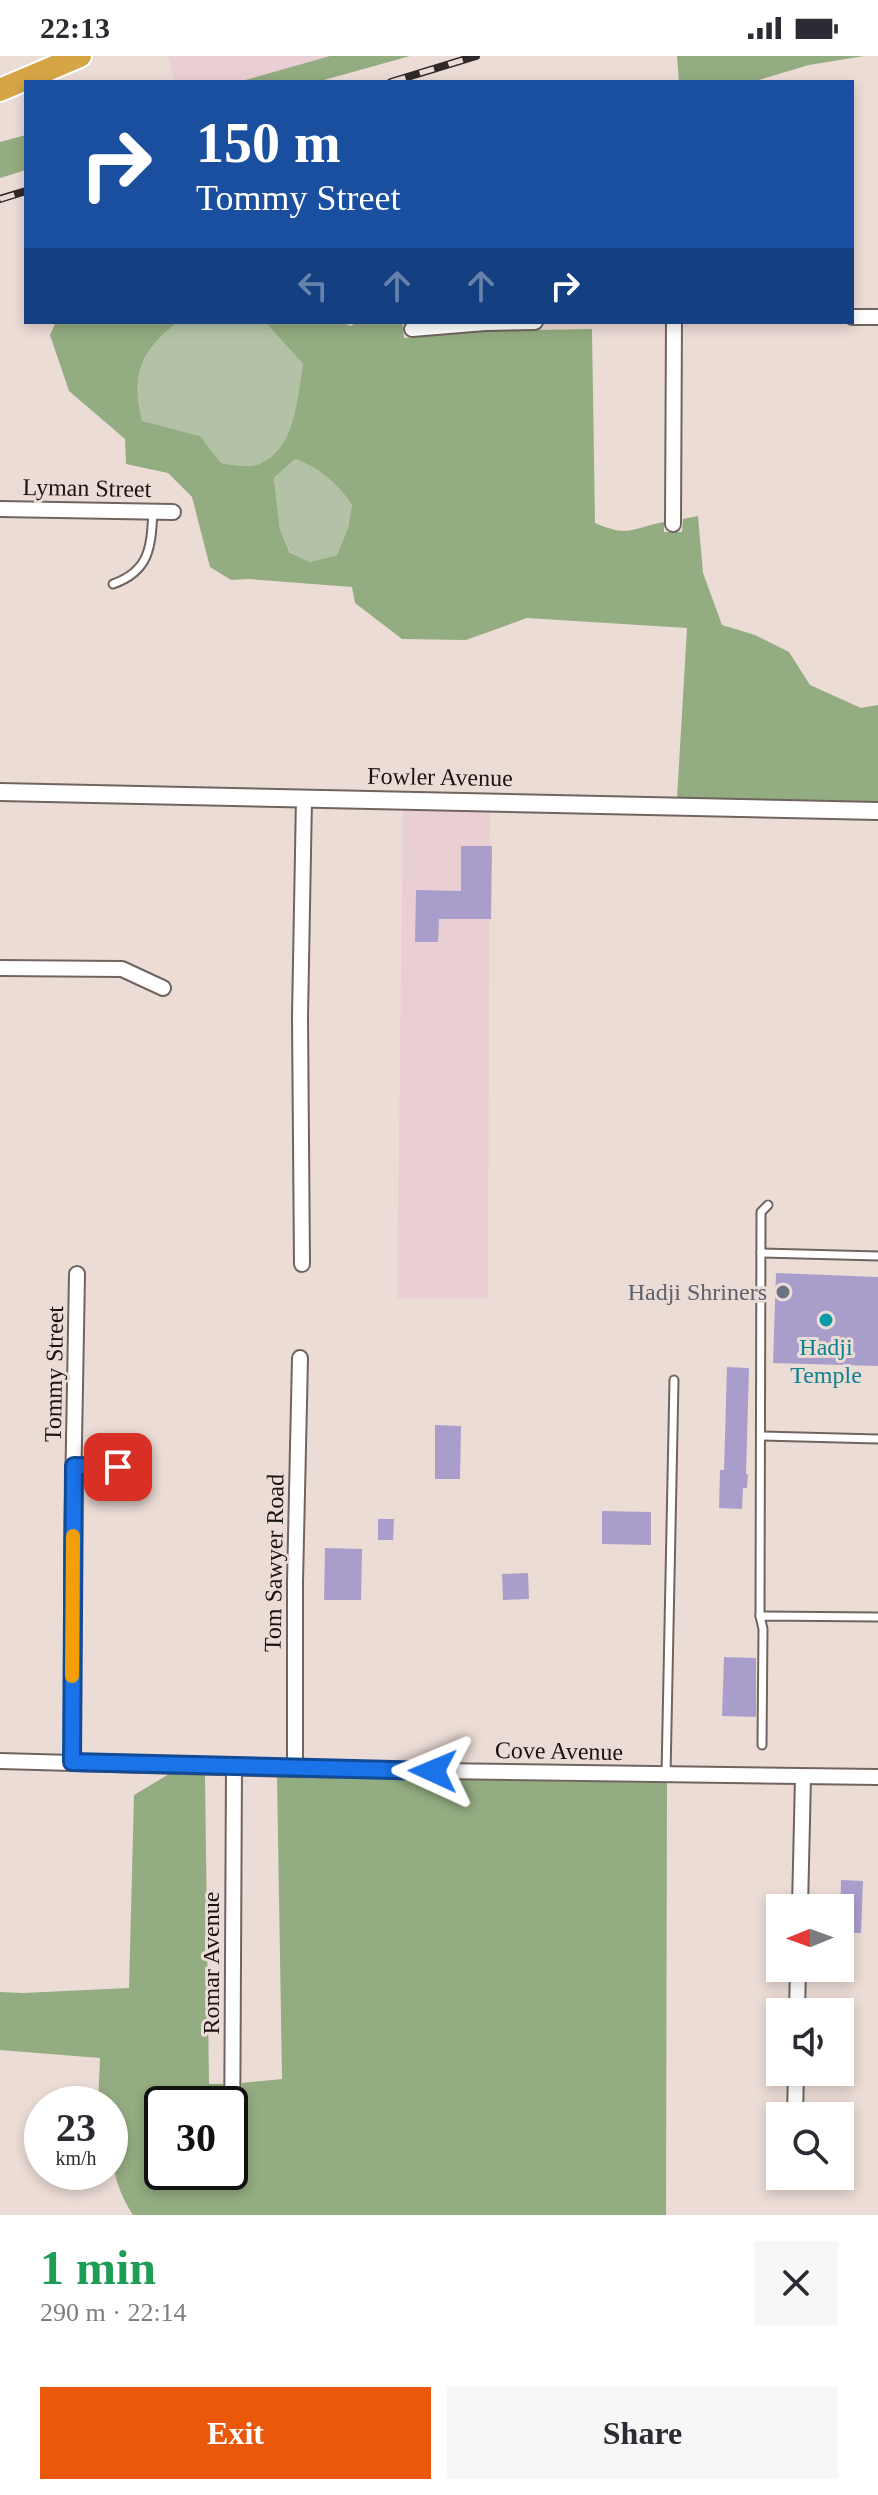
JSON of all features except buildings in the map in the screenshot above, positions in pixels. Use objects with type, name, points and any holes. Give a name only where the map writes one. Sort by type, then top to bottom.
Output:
[{"type":"highway","points":[[0,90],[80,56]]},
{"type":"street","points":[[854,317],[878,317]]},
{"type":"street","points":[[412,329],[473,324]]},
{"type":"street","points":[[673,524],[674,324]]},
{"type":"street","name":"Lyman Street","points":[[0,509],[173,512]]},
{"type":"street","name":"Fowler Avenue","points":[[0,792],[878,811]]},
{"type":"street","points":[[302,1264],[300,1017],[304,798]]},
{"type":"street","points":[[0,968],[122,969],[163,988]]},
{"type":"street","name":"Tommy Street","points":[[72,1762],[77,1274]]},
{"type":"street","name":"Tom Sawyer Road","points":[[295,1769],[300,1358]]},
{"type":"street","name":"Cove Avenue","points":[[0,1761],[234,1768],[878,1777]]},
{"type":"street","name":"Romar Avenue","points":[[232,2086],[234,1768]]},
{"type":"street","points":[[800,1894],[803,1777]]},
{"type":"lane","points":[[113,584],[130,578],[144,562],[152,536],[153,511]]},
{"type":"lane","points":[[762,1745],[761,1212],[768,1205]]},
{"type":"lane","points":[[761,1253],[878,1256]]},
{"type":"lane","points":[[666,1775],[674,1380]]},
{"type":"lane","points":[[762,1436],[878,1439]]},
{"type":"lane","points":[[74,1466],[140,1467]]},
{"type":"lane","points":[[760,1616],[878,1617]]},
{"type":"shaded area","points":[[168,56],[330,56],[245,80],[174,80]]},
{"type":"shaded area","points":[[403,808],[490,810],[488,1299],[397,1299]]},
{"type":"green space","points":[[330,56],[410,56],[324,80],[245,80]]},
{"type":"green space","points":[[677,56],[864,56],[809,65],[759,80],[679,80]]},
{"type":"green space","points":[[24,136],[24,171],[0,178],[0,142]]},
{"type":"green space","points":[[55,324],[176,324],[155,343],[142,366],[138,391],[142,421],[200,436],[221,463],[245,466],[259,464],[281,447],[293,421],[303,364],[267,324],[402,324],[404,338],[485,331],[592,329],[595,523],[624,531],[664,522],[664,532],[682,532],[683,519],[698,516],[703,573],[722,625],[755,635],[789,652],[810,685],[861,708],[878,705],[878,803],[677,798],[687,628],[527,618],[466,640],[402,639],[355,603],[352,587],[231,580],[210,567],[192,497],[168,473],[126,464],[125,439],[69,391],[50,335]],"holes":[[[295,459],[327,477],[352,505],[348,528],[337,555],[310,562],[290,553],[280,529],[274,478]]]},
{"type":"green space","points":[[176,324],[267,324],[303,364],[293,421],[281,447],[271,457],[250,466],[221,463],[200,436],[142,422],[138,391],[142,366],[147,354]]},
{"type":"green space","points":[[295,459],[327,477],[352,505],[348,528],[337,555],[310,562],[291,554],[280,529],[274,478]]},
{"type":"green space","points":[[169,1774],[205,1775],[209,2084],[223,2084],[144,2086],[144,2190],[248,2190],[248,2086],[242,2086],[242,2083],[282,2079],[277,1777],[667,1783],[666,2215],[133,2215],[120,2190],[128,2190],[128,2086],[99,2086],[100,2058],[0,2050],[0,1992],[129,1988],[134,1795]]},
{"type":"railway","points":[[398,80],[476,56]]},
{"type":"railway","points":[[0,199],[24,192]]},
{"type":"slow traffic","points":[[72,1676],[73,1536]]},
{"type":"place","name":"Hadji Shriners","points":[[783,1292]]},
{"type":"place","name":"Hadji Temple","points":[[826,1320]]},
{"type":"route","points":[[118,1467],[74,1466],[72,1762],[433,1771]]}]
